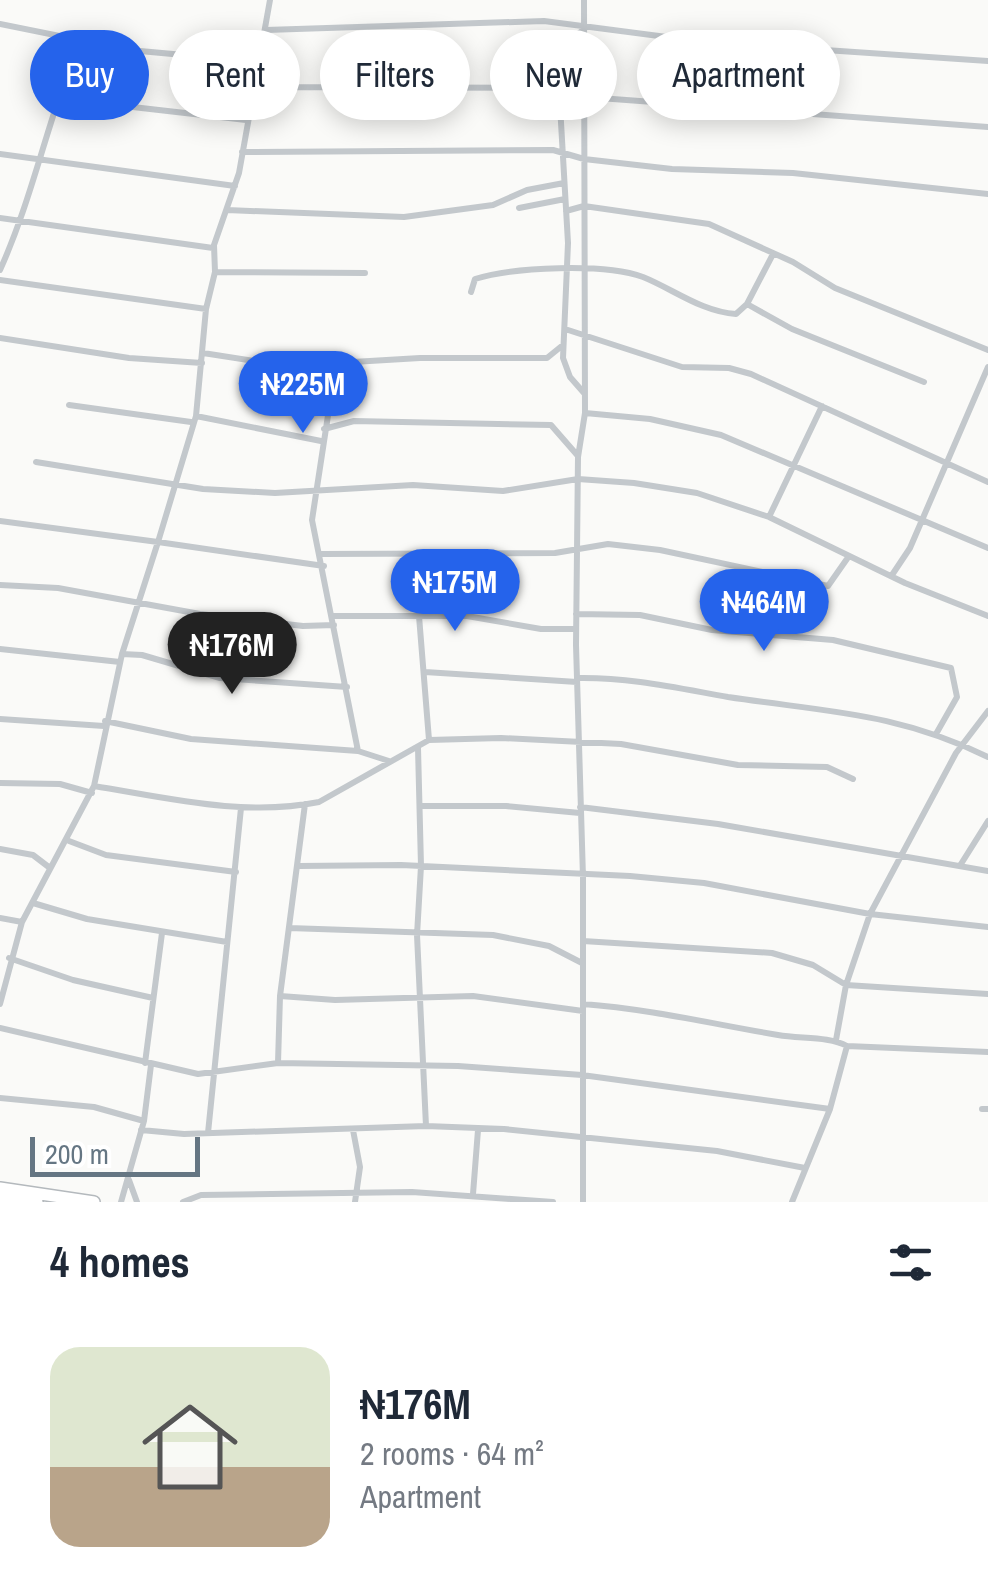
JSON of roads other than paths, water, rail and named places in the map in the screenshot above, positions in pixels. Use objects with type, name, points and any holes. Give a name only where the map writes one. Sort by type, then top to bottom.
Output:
[{"type":"highway","points":[[0,1188],[94,1202]]},
{"type":"highway","points":[[0,1196],[37,1202]]},
{"type":"street","points":[[270,0],[266,30],[544,21],[705,42],[988,61]]},
{"type":"street","points":[[584,0],[584,29]]},
{"type":"street","points":[[0,24],[30,31]]},
{"type":"street","points":[[300,87],[490,88]]},
{"type":"street","points":[[617,99],[988,127]]},
{"type":"street","points":[[0,270],[42,163],[54,120]]},
{"type":"street","points":[[0,1004],[9,958],[22,922],[93,789],[104,724],[122,658],[194,419],[206,309],[215,272],[214,248],[235,186],[246,120]]},
{"type":"street","points":[[560,120],[568,271],[563,345],[566,368],[584,393]]},
{"type":"street","points":[[583,1202],[583,877],[576,614],[578,457],[585,413],[585,120]]},
{"type":"street","points":[[242,152],[562,151],[584,159],[672,169],[794,173],[988,194]]},
{"type":"street","points":[[0,154],[42,163],[235,186]]},
{"type":"street","points":[[226,210],[404,217],[477,209],[564,183]]},
{"type":"street","points":[[520,208],[564,198]]},
{"type":"street","points":[[566,211],[584,206],[709,224],[835,288],[988,350]]},
{"type":"street","points":[[0,218],[214,248]]},
{"type":"street","points":[[471,292],[478,278],[532,269],[583,269],[643,278],[736,314],[747,304],[774,254]]},
{"type":"street","points":[[215,272],[364,273]]},
{"type":"street","points":[[0,280],[206,309]]},
{"type":"street","points":[[747,304],[792,328],[924,382]]},
{"type":"street","points":[[565,329],[682,367],[739,370],[988,482]]},
{"type":"street","points":[[0,338],[129,358],[202,363]]},
{"type":"street","points":[[358,751],[322,554],[312,520],[332,373],[340,360],[546,358],[563,345]]},
{"type":"street","points":[[203,353],[332,373]]},
{"type":"street","points":[[892,575],[910,548],[944,461],[988,367]]},
{"type":"street","points":[[68,405],[194,419],[321,441]]},
{"type":"street","points":[[769,517],[822,406]]},
{"type":"street","points":[[585,413],[706,431],[988,548]]},
{"type":"street","points":[[324,430],[354,421],[551,425],[578,457]]},
{"type":"street","points":[[36,462],[177,484],[274,493],[413,486],[503,491],[578,479],[697,493],[769,517],[988,616]]},
{"type":"street","points":[[0,522],[324,566]]},
{"type":"street","points":[[322,554],[555,554],[608,544],[660,550],[828,586],[849,556]]},
{"type":"street","points":[[0,585],[58,588],[303,626],[333,620],[467,616],[541,629],[576,630]]},
{"type":"street","points":[[576,614],[597,611],[640,615],[712,630],[833,640],[952,668],[958,696],[936,734]]},
{"type":"street","points":[[420,616],[430,740]]},
{"type":"street","points":[[0,649],[122,658],[220,678],[347,687]]},
{"type":"street","points":[[425,672],[668,684],[899,721],[988,757]]},
{"type":"street","points":[[836,1040],[846,985],[870,914],[963,745],[988,711]]},
{"type":"street","points":[[0,719],[104,724],[191,738],[358,751],[389,761]]},
{"type":"street","points":[[0,783],[60,784],[241,808],[305,804],[319,802],[430,740],[578,742],[649,748],[738,765],[828,767],[853,779]]},
{"type":"street","points":[[418,748],[421,866],[417,935],[426,1126]]},
{"type":"street","points":[[402,758],[416,764]]},
{"type":"street","points":[[278,1062],[280,996],[305,804]]},
{"type":"street","points":[[421,806],[580,810],[718,824],[988,871]]},
{"type":"street","points":[[208,1134],[211,1073],[241,808]]},
{"type":"street","points":[[960,864],[988,821]]},
{"type":"street","points":[[68,841],[106,854],[236,872]]},
{"type":"street","points":[[0,849],[32,856],[50,868]]},
{"type":"street","points":[[299,866],[421,866],[583,877],[630,876],[704,884],[870,914],[988,927]]},
{"type":"street","points":[[32,903],[162,933],[228,942]]},
{"type":"street","points":[[0,918],[22,922]]},
{"type":"street","points":[[289,928],[524,939],[583,963]]},
{"type":"street","points":[[121,1202],[144,1121],[162,933]]},
{"type":"street","points":[[583,941],[772,954],[813,965],[846,985],[988,994]]},
{"type":"street","points":[[9,958],[73,980],[153,998]]},
{"type":"street","points":[[280,996],[489,997],[680,1016],[813,1041],[836,1040],[847,1046],[988,1052]]},
{"type":"street","points":[[0,1028],[148,1064],[211,1073],[278,1062],[582,1075],[830,1109]]},
{"type":"street","points":[[792,1202],[830,1109],[847,1046]]},
{"type":"street","points":[[0,1098],[94,1107],[144,1121]]},
{"type":"street","points":[[141,1130],[208,1134],[274,1128],[353,1130],[426,1126],[717,1150],[805,1168]]},
{"type":"street","points":[[353,1130],[360,1167],[355,1202]]},
{"type":"street","points":[[473,1194],[478,1130]]},
{"type":"street","points":[[129,1179],[138,1202]]},
{"type":"street","points":[[183,1202],[201,1195],[255,1198],[358,1192],[473,1194],[553,1202]]}]
